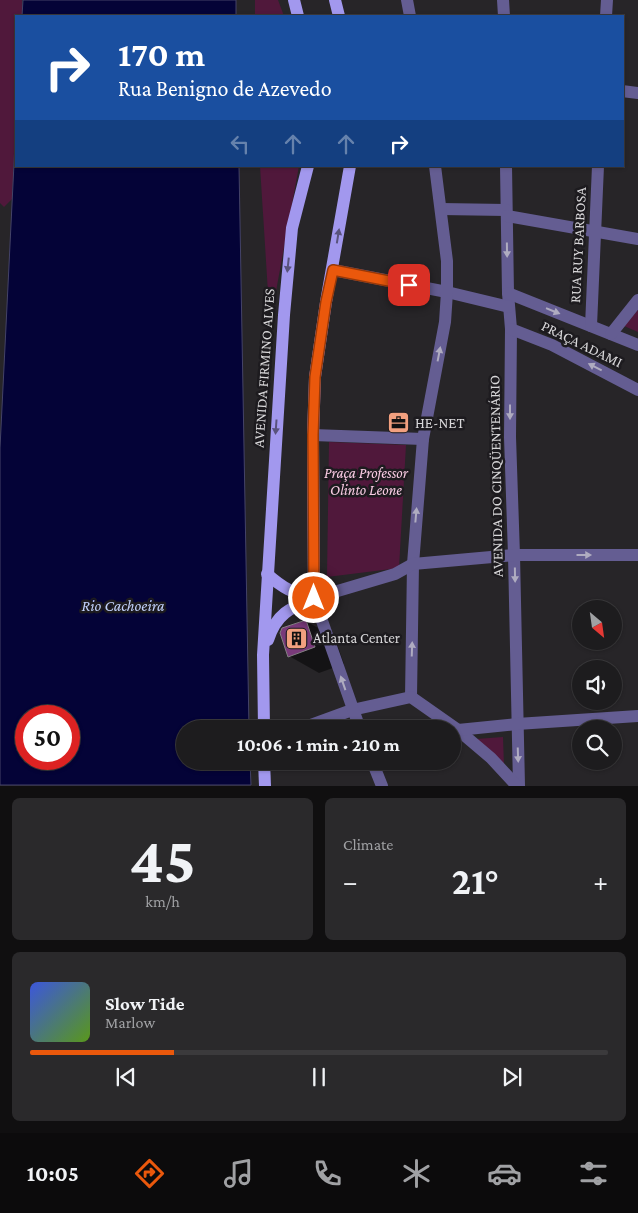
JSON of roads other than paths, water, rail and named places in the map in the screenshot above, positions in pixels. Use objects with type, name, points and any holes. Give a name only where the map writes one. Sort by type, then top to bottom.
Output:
[{"type":"main road","points":[[294,0],[298,15]]},
{"type":"main road","points":[[335,0],[339,15]]},
{"type":"main road","name":"AVENIDA FIRMINO ALVES","points":[[264,720],[263,654],[267,574],[288,266],[292,228],[308,167]]},
{"type":"main road","points":[[314,598],[313,435],[315,377],[350,167]]},
{"type":"main road","points":[[267,574],[291,592],[314,598]]},
{"type":"main road","points":[[263,654],[272,628],[281,615],[297,605],[314,598]]},
{"type":"main road","points":[[264,770],[264,786]]},
{"type":"street","points":[[407,0],[410,15]]},
{"type":"street","points":[[503,0],[504,15]]},
{"type":"street","points":[[606,15],[607,0]]},
{"type":"street","points":[[624,91],[638,93]]},
{"type":"street","points":[[411,697],[413,564],[422,439],[445,322],[447,292],[447,262],[435,167]]},
{"type":"street","name":"AVENIDA DO CINQÜENTENÁRIO","points":[[506,167],[508,293],[511,329],[510,437],[518,786]]},
{"type":"street","name":"RUA RUY BARBOSA","points":[[591,326],[598,167]]},
{"type":"street","points":[[441,209],[507,213],[638,240]]},
{"type":"street","points":[[333,270],[447,292],[509,307]]},
{"type":"street","name":"PRAÇA ADAMI","points":[[508,293],[638,345]]},
{"type":"street","points":[[611,334],[638,300]]},
{"type":"street","name":"PRAÇA ADAMI","points":[[511,329],[552,345],[638,390]]},
{"type":"street","points":[[313,435],[422,439]]},
{"type":"street","points":[[356,720],[314,598],[395,574],[413,564],[514,555],[638,555]]},
{"type":"street","points":[[325,720],[352,710],[411,697],[444,720]]},
{"type":"street","points":[[461,730],[638,716]]},
{"type":"street","points":[[461,733],[518,786]]},
{"type":"street","points":[[376,770],[382,786]]},
{"type":"water","points":[[23,0],[236,0],[236,15],[22,15]]},
{"type":"water","name":"Rio Cachoeira","points":[[15,143],[15,167],[239,167],[249,720],[176,720],[176,770],[250,770],[251,785],[0,785],[0,448]]},
{"type":"place","name":"HE-NET","points":[[399,423]]},
{"type":"place","name":"Atlanta Center","points":[[297,638]]},
{"type":"park label","name":"Praça Professor Olinto Leone","points":[[366,482]]}]
